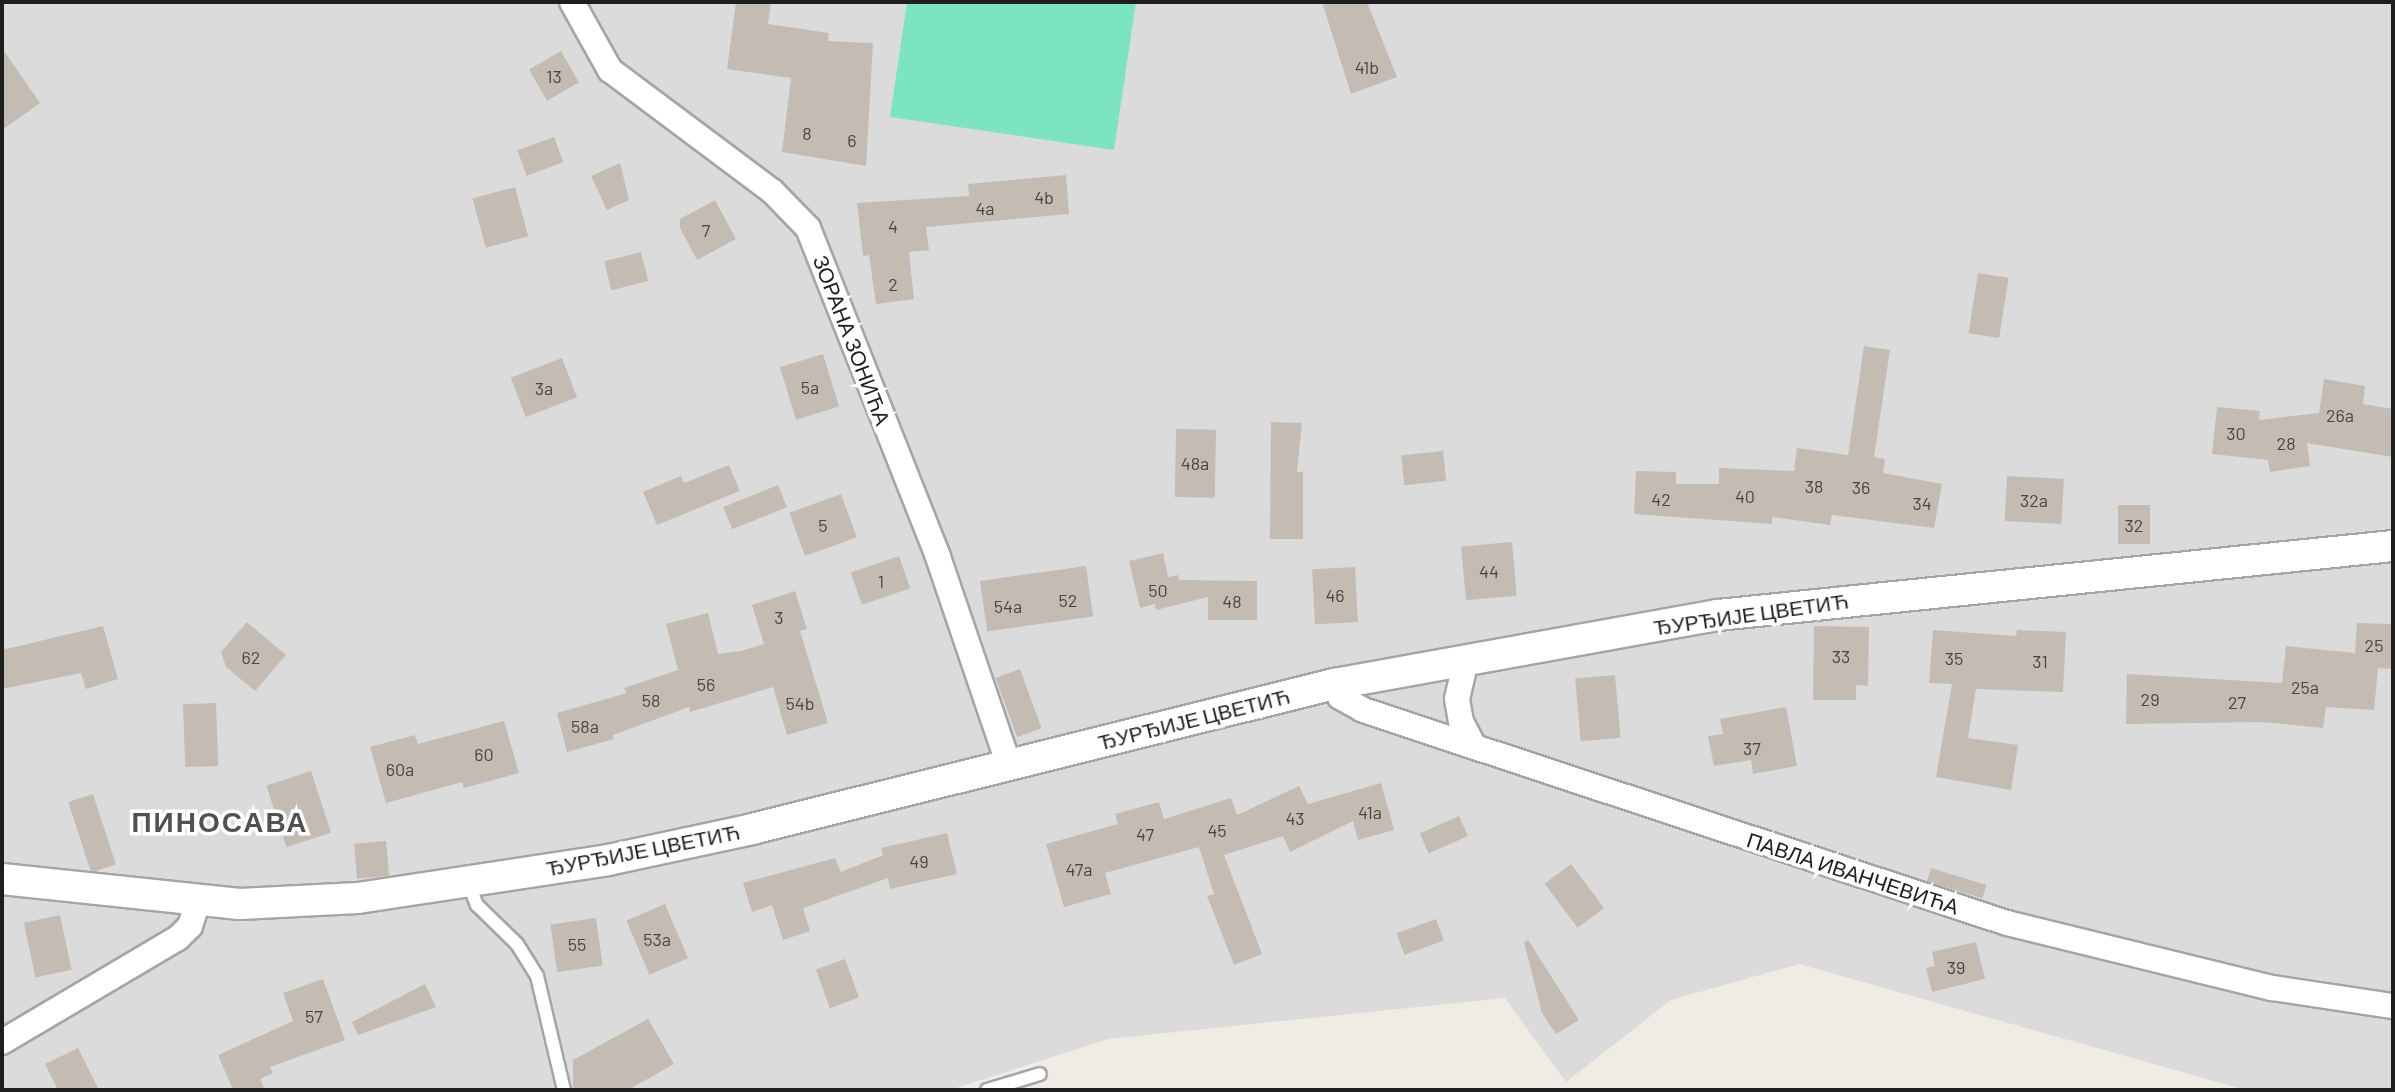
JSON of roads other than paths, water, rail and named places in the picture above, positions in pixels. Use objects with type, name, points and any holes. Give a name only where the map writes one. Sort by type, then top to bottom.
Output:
[{"type":"street","name":"ЗОРАНА ЗОНИЋА","points":[[572,2],[610,70],[772,191],[808,228],[938,557],[1009,765]]},
{"type":"street","name":"ЂУРЂИЈЕ ЦВЕТИЋ","points":[[2,879],[198,901],[310,903],[468,881],[608,860],[752,830],[1334,684],[1718,615],[2393,546]]},
{"type":"street","points":[[1466,660],[1457,699],[1461,722],[1472,743]]},
{"type":"street","name":"ПАВЛА ИВАНЧЕВИЋА","points":[[1334,684],[1349,705],[1472,743],[2007,923],[2272,988],[2393,1006]]},
{"type":"street","points":[[2,1042],[178,938],[190,926],[198,901]]},
{"type":"lane","points":[[468,881],[477,905],[522,950],[537,976],[564,1090]]},
{"type":"lane","points":[[987,1090],[1040,1074]]},
{"type":"district","name":"ПИНОСАВА","points":[[220,821]]}]
